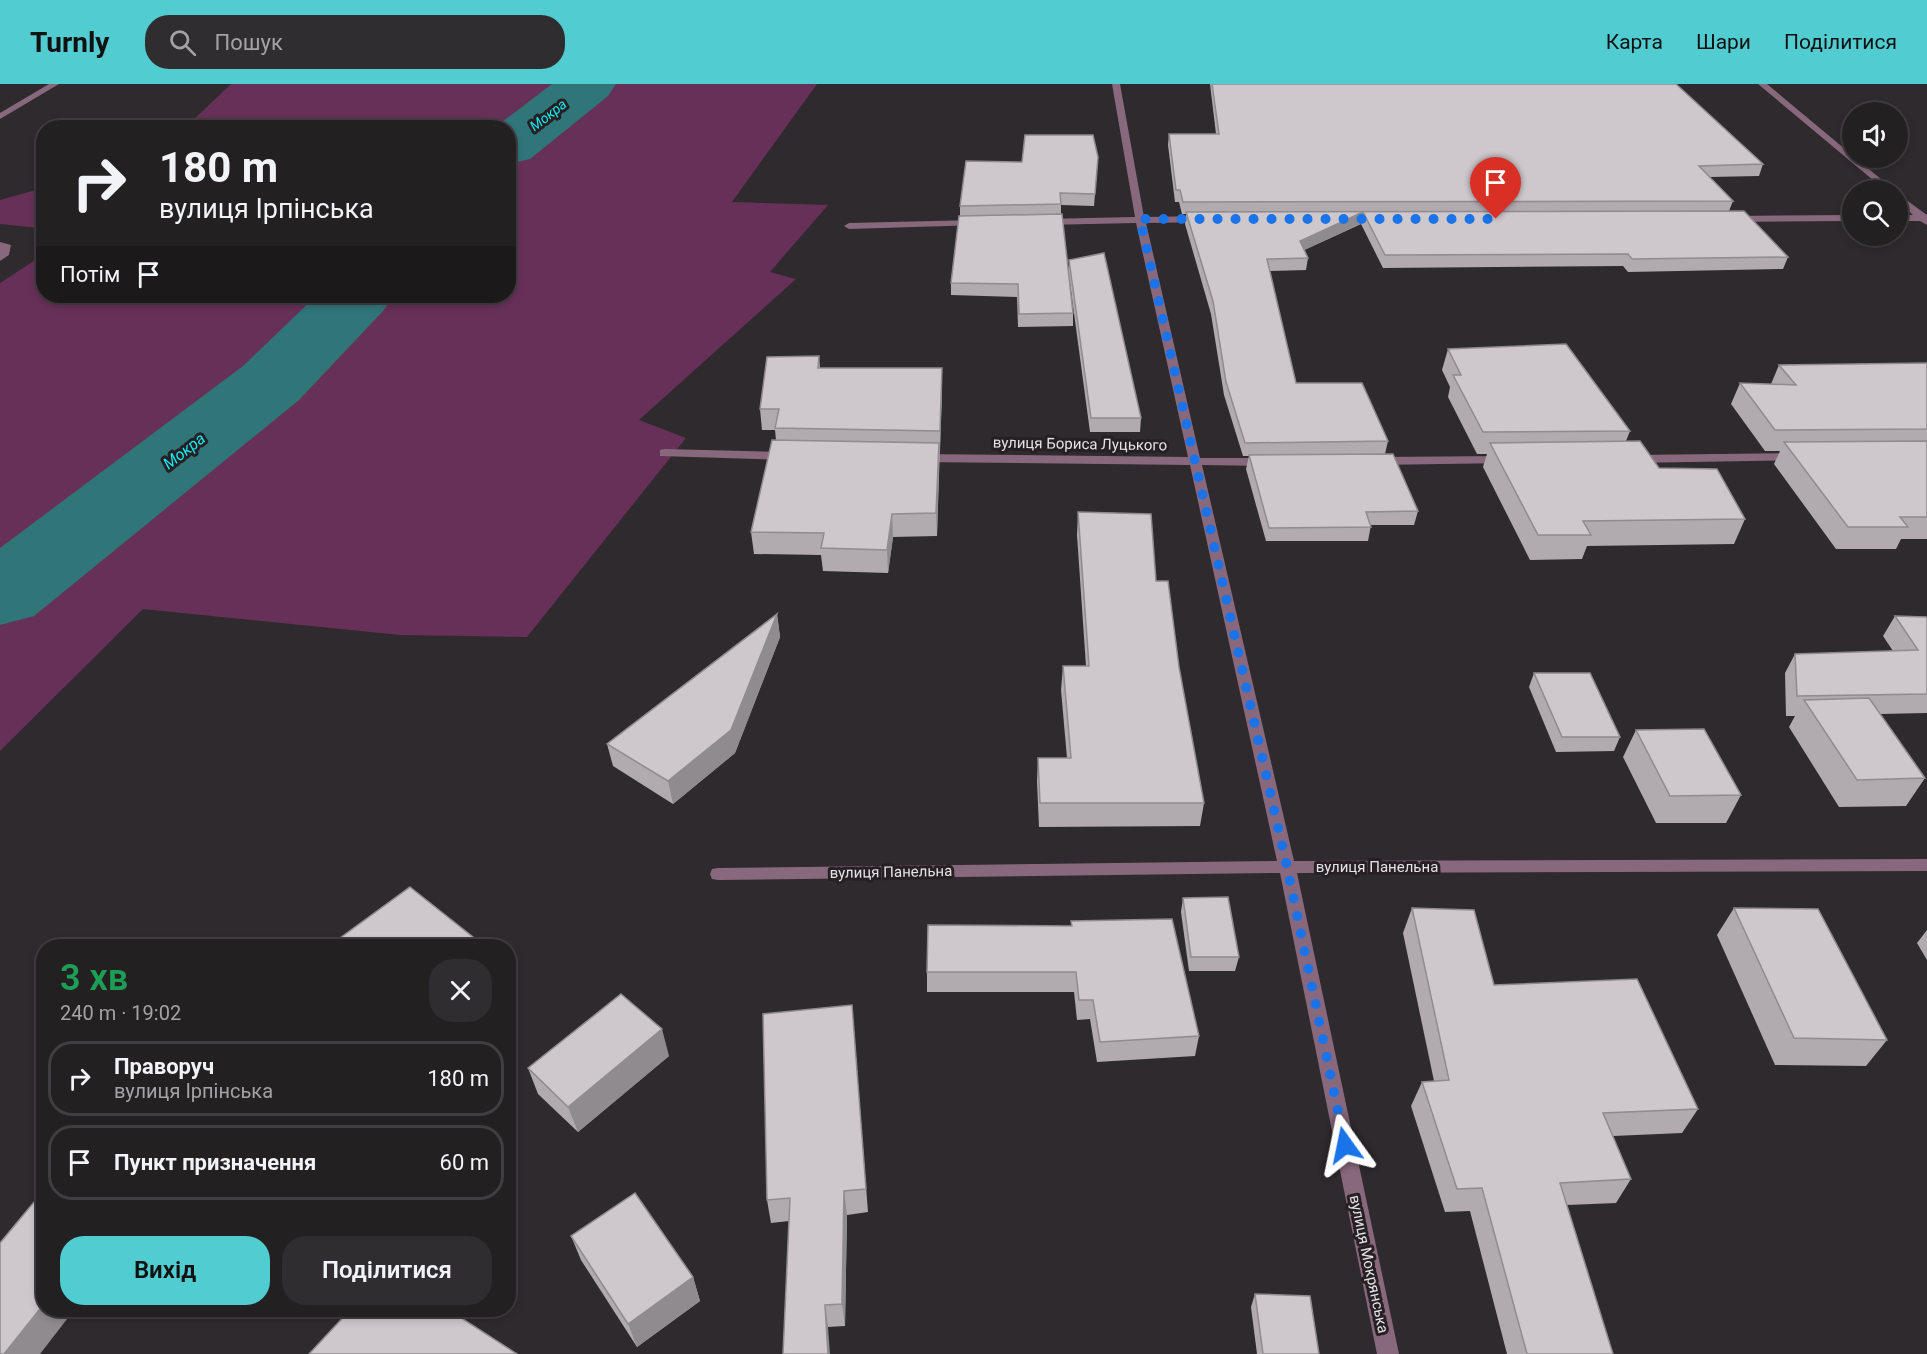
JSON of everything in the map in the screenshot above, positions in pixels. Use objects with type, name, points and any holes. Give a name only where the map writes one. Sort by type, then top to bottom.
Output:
[{"type":"street","points":[[0,116],[55,84]]},
{"type":"street","name":"вулиця Мокрянська","points":[[1116,84],[1140,219],[1287,867],[1388,1354]]},
{"type":"street","points":[[1762,84],[1878,180]]},
{"type":"street","points":[[1908,205],[1926,220]]},
{"type":"street","points":[[1722,219],[1842,218]]},
{"type":"street","points":[[1035,222],[1211,219]]},
{"type":"street","points":[[1908,219],[1926,220]]},
{"type":"street","points":[[849,226],[988,223]]},
{"type":"street","points":[[0,245],[6,245],[4,255],[0,258]]},
{"type":"street","points":[[664,453],[806,456]]},
{"type":"street","points":[[1615,459],[1807,457]]},
{"type":"street","name":"вулиця Бориса Луцького","points":[[900,458],[1195,463],[1279,462]]},
{"type":"street","points":[[1363,461],[1519,460]]},
{"type":"street","name":"вулиця Панельна","points":[[718,874],[1287,867],[1927,865]]},
{"type":"shaded area","points":[[231,84],[817,84],[732,202],[828,205],[770,272],[796,279],[639,420],[686,438],[527,637],[400,635],[143,609],[0,751],[0,283],[36,260],[36,303],[516,303],[516,120],[193,120]]},
{"type":"shaded area","points":[[36,190],[36,228],[0,224],[0,200]]},
{"type":"building","points":[[1212,84],[1676,84],[1763,164],[1699,166],[1733,201],[1183,202],[1180,190],[1176,190],[1169,134],[1219,134]]},
{"type":"building","points":[[1025,135],[1093,135],[1098,157],[1095,194],[1060,193],[1061,204],[960,206],[966,161],[1022,162]]},
{"type":"building","points":[[1744,211],[1788,257],[1632,259],[1628,254],[1385,255],[1363,212],[1300,241],[1308,258],[1267,259],[1296,383],[1362,383],[1388,441],[1245,443],[1226,382],[1213,301],[1186,212]]},
{"type":"building","points":[[1062,214],[1073,313],[1019,314],[1018,284],[951,283],[959,216]]},
{"type":"building","points":[[1104,253],[1141,418],[1091,418],[1069,260]]},
{"type":"building","points":[[1566,344],[1630,431],[1483,432],[1453,375],[1461,375],[1448,349]]},
{"type":"building","points":[[819,356],[818,368],[942,368],[940,431],[775,428],[779,409],[760,409],[767,357]]},
{"type":"building","points":[[1927,363],[1927,429],[1775,430],[1740,383],[1796,385],[1779,365]]},
{"type":"building","points":[[772,440],[939,443],[936,513],[892,514],[887,550],[821,548],[824,533],[751,532]]},
{"type":"building","points":[[1640,441],[1659,468],[1717,469],[1745,519],[1583,521],[1591,535],[1538,535],[1490,443]]},
{"type":"building","points":[[1927,441],[1927,517],[1900,517],[1908,527],[1848,527],[1784,442]]},
{"type":"building","points":[[1393,454],[1418,511],[1366,512],[1371,527],[1269,528],[1249,455]]},
{"type":"building","points":[[1078,512],[1151,514],[1156,581],[1168,581],[1179,667],[1204,803],[1040,803],[1038,758],[1071,758],[1063,666],[1089,666]]},
{"type":"building","points":[[777,614],[731,730],[668,781],[607,744]]},
{"type":"building","points":[[1895,616],[1927,617],[1927,694],[1797,696],[1795,654],[1918,650]]},
{"type":"building","points":[[1534,673],[1590,673],[1620,737],[1562,737]]},
{"type":"building","points":[[1869,698],[1925,778],[1857,780],[1804,700]]},
{"type":"building","points":[[1704,729],[1741,795],[1670,796],[1636,730]]},
{"type":"building","points":[[410,887],[473,937],[470,939],[339,939]]},
{"type":"building","points":[[1228,897],[1239,957],[1191,957],[1183,898]]},
{"type":"building","points":[[1412,908],[1474,910],[1494,985],[1637,979],[1698,1109],[1603,1113],[1631,1179],[1560,1183],[1613,1354],[1527,1354],[1482,1188],[1457,1189],[1422,1082],[1449,1080]]},
{"type":"building","points":[[1734,908],[1818,909],[1887,1040],[1794,1038]]},
{"type":"building","points":[[1172,919],[1199,1036],[1100,1042],[1093,1000],[1079,1000],[1076,972],[927,972],[928,925],[1072,926],[1071,921]]},
{"type":"building","points":[[621,994],[662,1029],[568,1107],[528,1068]]},
{"type":"building","points":[[852,1005],[866,1189],[844,1191],[842,1304],[825,1305],[828,1354],[783,1354],[790,1198],[767,1200],[763,1014]]},
{"type":"building","points":[[635,1193],[693,1277],[628,1324],[571,1236]]},
{"type":"building","points":[[36,1200],[36,1314],[4,1354],[0,1354],[0,1243]]},
{"type":"building","points":[[1255,1294],[1310,1296],[1319,1354],[1263,1354]]},
{"type":"building","points":[[343,1317],[460,1317],[517,1354],[309,1354]]},
{"type":"waterway","name":"Мокра","points":[[516,140],[588,84]]},
{"type":"waterway","name":"Мокра","points":[[0,595],[271,383],[350,303]]},
{"type":"route","points":[[1345,1145],[1287,867],[1140,219],[1496,219]]}]
